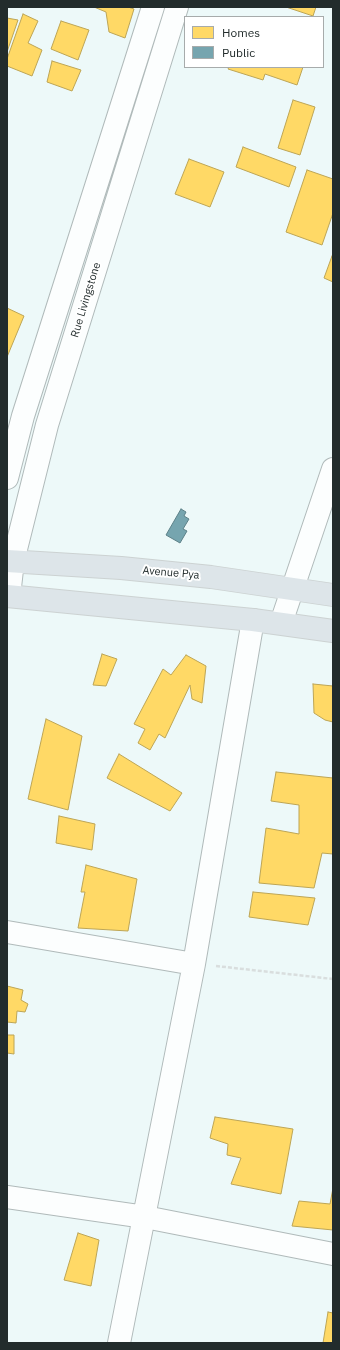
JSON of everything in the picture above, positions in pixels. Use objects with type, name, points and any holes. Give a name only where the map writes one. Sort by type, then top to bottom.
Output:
[{"type":"main road","name":"Avenue Pya","points":[[10,561],[121,568],[211,577],[333,596]]},
{"type":"main road","points":[[8,596],[281,623],[333,631]]},
{"type":"street","points":[[7,478],[15,413],[153,7]]},
{"type":"street","name":"Rue Livingstone","points":[[8,596],[10,561],[47,425],[177,7]]},
{"type":"street","points":[[15,413],[47,425]]},
{"type":"street","points":[[281,623],[333,469]]},
{"type":"street","points":[[119,1343],[194,964],[253,620]]},
{"type":"street","points":[[7,932],[194,964]]},
{"type":"street","points":[[7,1197],[145,1217],[333,1254]]},
{"type":"path","points":[[194,964],[333,979]]},
{"type":"building: Homes","points":[[94,7],[128,7],[134,9],[125,38],[109,32],[106,12]]},
{"type":"building: Homes","points":[[286,7],[316,7],[313,16]]},
{"type":"building: Homes","points":[[23,14],[38,21],[28,43],[42,50],[32,76],[7,66],[7,59]]},
{"type":"building: Homes","points":[[7,18],[18,20],[7,52]]},
{"type":"building: Homes","points":[[61,21],[89,30],[78,60],[51,49]]},
{"type":"building: Homes","points":[[52,61],[81,70],[72,91],[47,82]]},
{"type":"building: Homes","points":[[303,68],[297,85],[265,74],[263,80],[228,69]]},
{"type":"building: Homes","points":[[293,100],[315,107],[300,155],[278,148]]},
{"type":"building: Homes","points":[[243,147],[296,167],[289,187],[236,167]]},
{"type":"building: Homes","points":[[189,159],[224,172],[210,207],[175,194]]},
{"type":"building: Homes","points":[[307,170],[333,179],[333,213],[322,245],[286,232]]},
{"type":"building: Homes","points":[[333,256],[333,282],[324,278]]},
{"type":"building: Homes","points":[[7,308],[24,316],[7,357]]},
{"type":"building: Homes","points":[[102,654],[117,659],[106,686],[93,685]]},
{"type":"building: Homes","points":[[186,655],[206,666],[202,703],[192,699],[190,685],[165,738],[159,734],[150,750],[138,743],[145,729],[134,724],[163,669],[171,675]]},
{"type":"building: Homes","points":[[313,684],[333,686],[333,722],[325,720],[314,713]]},
{"type":"building: Homes","points":[[46,719],[82,736],[68,810],[28,799]]},
{"type":"building: Homes","points":[[119,754],[182,793],[170,811],[107,778]]},
{"type":"building: Homes","points":[[276,772],[333,778],[333,854],[322,853],[314,888],[259,883],[266,828],[299,834],[299,805],[271,801]]},
{"type":"building: Homes","points":[[59,816],[95,824],[92,850],[56,843]]},
{"type":"building: Homes","points":[[86,865],[137,879],[128,931],[78,928],[85,892],[81,892]]},
{"type":"building: Homes","points":[[253,892],[315,898],[308,925],[249,917]]},
{"type":"building: Homes","points":[[7,986],[23,990],[21,1000],[28,1004],[25,1012],[17,1011],[16,1023],[7,1022]]},
{"type":"building: Homes","points":[[7,1035],[14,1035],[14,1054],[7,1053]]},
{"type":"building: Homes","points":[[215,1117],[293,1129],[281,1194],[231,1184],[241,1158],[227,1155],[228,1144],[210,1138]]},
{"type":"building: Homes","points":[[333,1188],[333,1230],[292,1226],[299,1201],[330,1204]]},
{"type":"building: Homes","points":[[78,1233],[99,1240],[91,1286],[64,1280]]},
{"type":"building: Homes","points":[[328,1312],[333,1313],[333,1343],[323,1343]]},
{"type":"building: Public","points":[[181,509],[186,512],[184,516],[189,519],[183,529],[187,531],[180,543],[166,535]]}]
